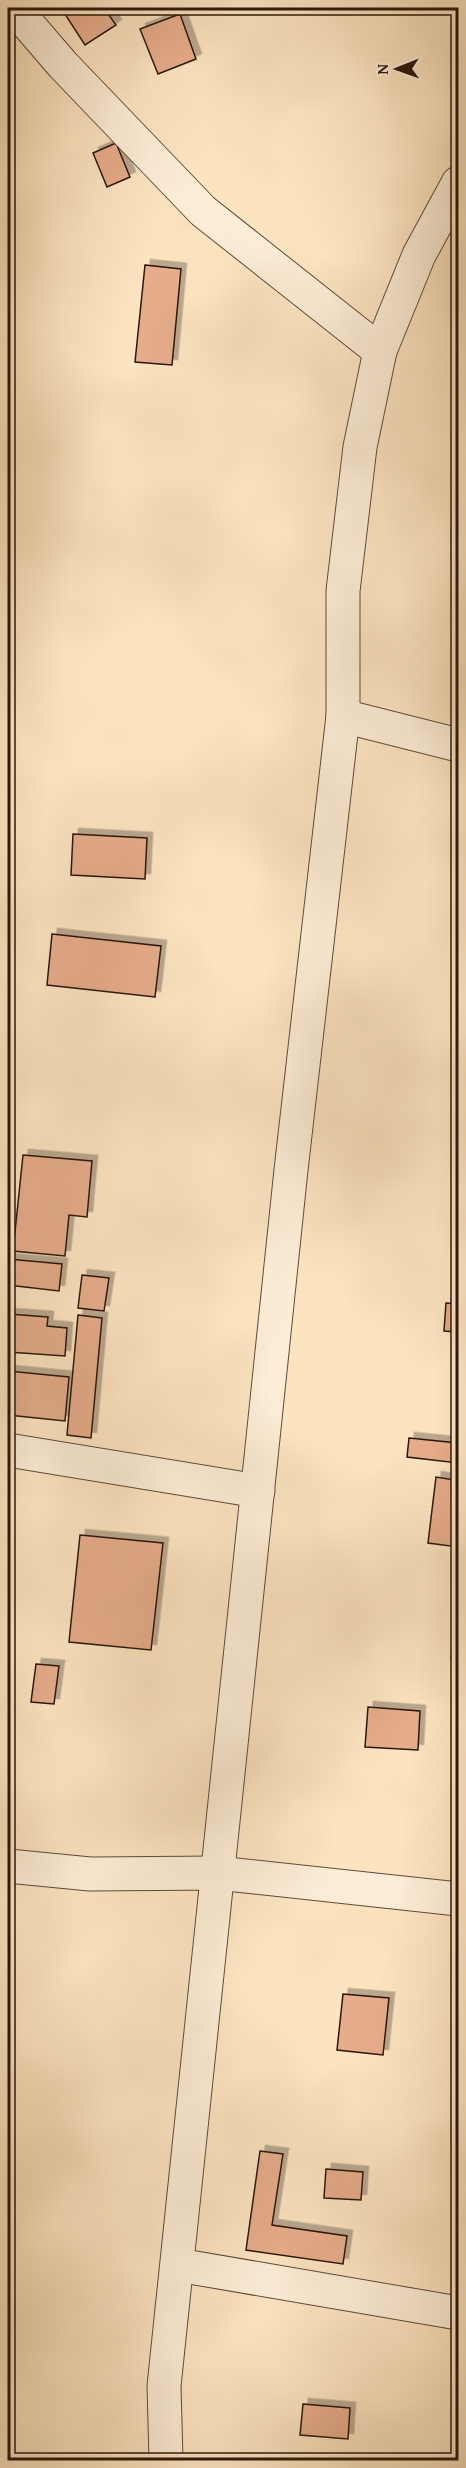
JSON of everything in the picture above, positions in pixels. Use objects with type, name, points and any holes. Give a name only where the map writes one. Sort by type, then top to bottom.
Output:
[{"type":"street","points":[[14,8],[63,65],[203,211],[380,351]]},
{"type":"street","points":[[166,2460],[164,2386],[291,1170],[343,716],[343,591],[360,447],[380,351],[419,255],[459,183]]},
{"type":"street","points":[[343,716],[459,745]]},
{"type":"street","points":[[8,1450],[258,1491]]},
{"type":"street","points":[[8,1866],[90,1874],[219,1873],[459,1899]]},
{"type":"street","points":[[178,2265],[459,2313]]},
{"type":"building","points":[[61,8],[104,8],[116,25],[85,45]]},
{"type":"building","points":[[180,14],[196,59],[158,74],[140,29]]},
{"type":"building","points":[[116,143],[130,177],[107,187],[93,153]]},
{"type":"building","points":[[145,265],[181,269],[172,365],[135,362]]},
{"type":"building","points":[[73,834],[147,838],[145,879],[71,875]]},
{"type":"building","points":[[52,934],[161,946],[155,997],[47,985]]},
{"type":"building","points":[[23,1155],[92,1161],[87,1217],[69,1215],[65,1256],[13,1251]]},
{"type":"building","points":[[8,1259],[62,1264],[59,1291],[8,1285]]},
{"type":"building","points":[[82,1275],[109,1278],[104,1311],[78,1308]]},
{"type":"building","points":[[446,1303],[458,1304],[458,1332],[444,1331]]},
{"type":"building","points":[[8,1314],[48,1317],[47,1326],[67,1328],[65,1356],[8,1352]]},
{"type":"building","points":[[78,1315],[102,1318],[91,1438],[67,1435]]},
{"type":"building","points":[[8,1371],[69,1377],[65,1421],[8,1415]]},
{"type":"building","points":[[409,1438],[458,1443],[458,1463],[407,1457]]},
{"type":"building","points":[[456,1470],[458,1470],[458,1547],[428,1543],[436,1477],[454,1480]]},
{"type":"building","points":[[80,1535],[163,1543],[151,1650],[69,1642]]},
{"type":"building","points":[[458,1612],[458,1659],[451,1658]]},
{"type":"building","points":[[36,1664],[59,1666],[54,1704],[31,1702]]},
{"type":"building","points":[[368,1707],[420,1711],[418,1750],[365,1747]]},
{"type":"building","points":[[343,1994],[389,1998],[383,2055],[337,2050]]},
{"type":"building","points":[[260,2151],[283,2154],[272,2225],[347,2236],[343,2264],[246,2250]]},
{"type":"building","points":[[326,2169],[363,2172],[361,2200],[324,2198]]},
{"type":"building","points":[[303,2404],[350,2408],[348,2439],[300,2435]]}]
